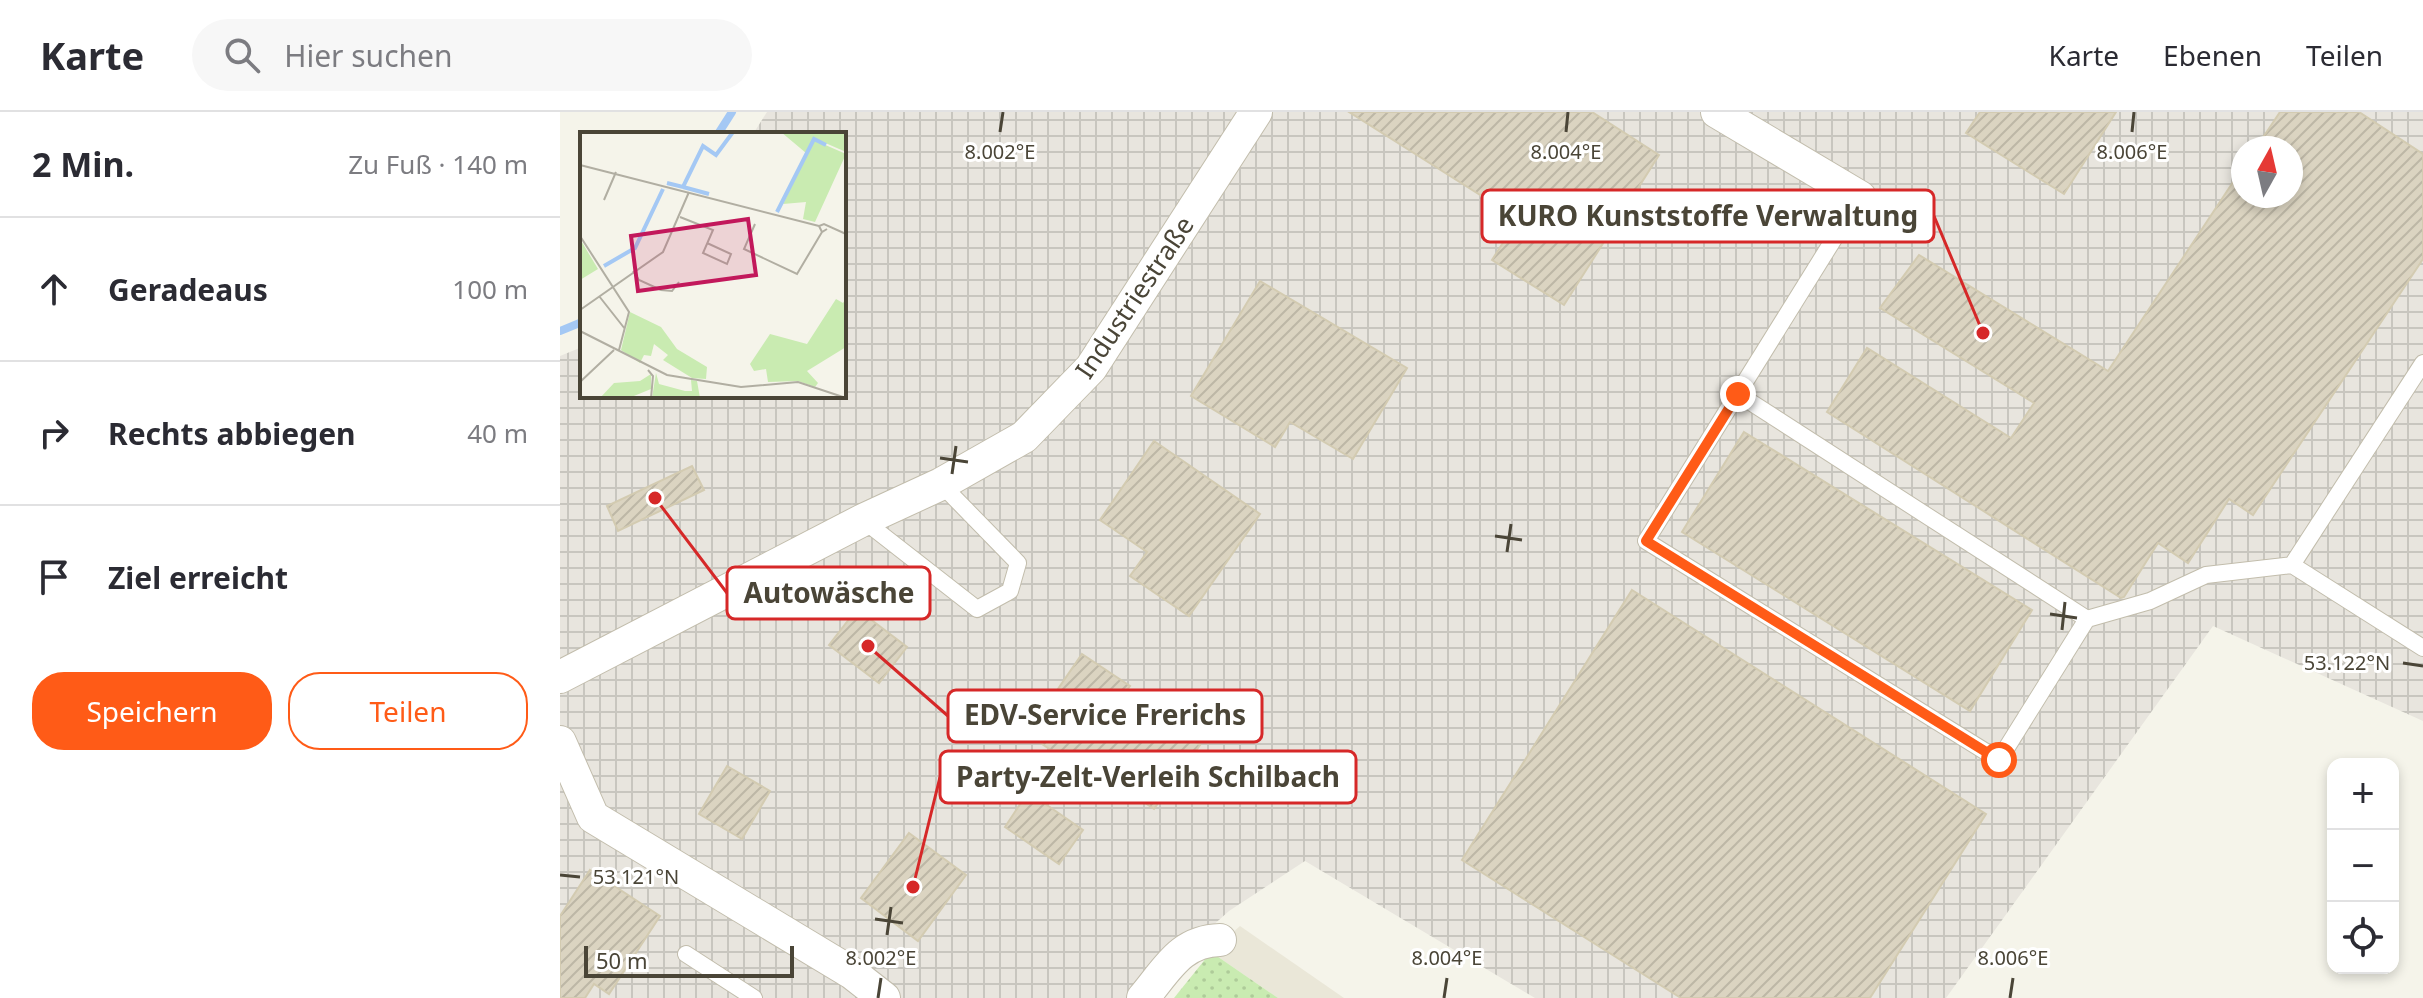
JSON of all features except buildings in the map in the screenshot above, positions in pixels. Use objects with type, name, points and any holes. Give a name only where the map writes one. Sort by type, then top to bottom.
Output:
[{"type":"street","name":"Industriestraße","points":[[560,677],[863,520],[941,484],[1024,437],[1091,368],[1256,112]]},
{"type":"street","points":[[1717,112],[1860,197]]},
{"type":"street","points":[[560,742],[593,817],[852,973],[884,998]]},
{"type":"street","points":[[1143,998],[1185,948],[1203,941],[1220,940]]},
{"type":"lane","points":[[1860,197],[1646,541],[1999,760],[2087,619],[2150,601],[2206,575],[2292,565],[2423,648]]},
{"type":"lane","points":[[2292,565],[2423,363]]},
{"type":"lane","points":[[1738,394],[2087,619]]},
{"type":"lane","points":[[863,520],[977,609],[1010,591],[1018,563],[941,484]]},
{"type":"lane","points":[[686,954],[754,998]]},
{"type":"shaded area","points":[[767,112],[2423,112],[2423,721],[2213,626],[1946,998],[1535,998],[1305,861],[1229,911],[1132,998],[560,998],[560,356],[580,348],[580,398],[846,398],[846,132],[754,132]]},
{"type":"shaded area","points":[[1240,926],[1344,998],[1278,998],[1211,952]]},
{"type":"green space","points":[[1211,952],[1278,998],[1174,998]]},
{"type":"waterway","points":[[719,132],[732,112]]},
{"type":"waterway","points":[[560,331],[580,323]]},
{"type":"place","name":"KURO Kunststoffe Verwaltung","points":[[1983,333]]},
{"type":"place","name":"Autowäsche","points":[[655,498]]},
{"type":"place","name":"EDV-Service Frerichs","points":[[868,646]]},
{"type":"place","name":"Party-Zelt-Verleih Schilbach","points":[[913,887]]},
{"type":"route","points":[[1738,394],[1646,541],[1999,760]]}]
